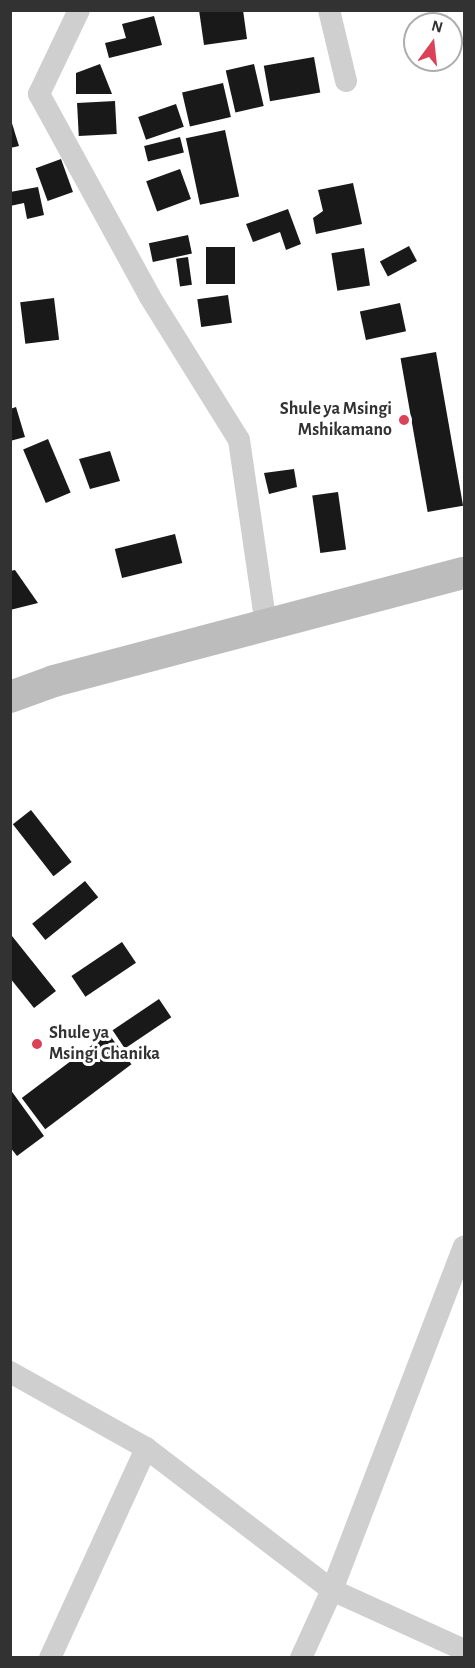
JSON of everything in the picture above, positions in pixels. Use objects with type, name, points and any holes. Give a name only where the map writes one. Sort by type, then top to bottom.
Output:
[{"type":"main road","points":[[10,697],[54,681],[465,573]]},
{"type":"street","points":[[79,10],[39,94],[150,297],[239,440],[266,625]]},
{"type":"street","points":[[329,10],[346,81]]},
{"type":"street","points":[[301,1658],[332,1590],[465,1246]]},
{"type":"street","points":[[10,1372],[146,1448],[332,1590],[465,1650]]},
{"type":"street","points":[[50,1658],[146,1448]]},
{"type":"building","points":[[199,10],[243,10],[247,39],[204,45]]},
{"type":"building","points":[[154,16],[162,45],[109,58],[105,43],[126,38],[122,24]]},
{"type":"building","points":[[314,57],[320,92],[270,101],[264,66]]},
{"type":"building","points":[[100,64],[112,94],[76,94],[76,73]]},
{"type":"building","points":[[254,64],[264,106],[235,112],[226,71]]},
{"type":"building","points":[[223,83],[231,117],[190,127],[182,92]]},
{"type":"building","points":[[115,101],[117,134],[79,136],[77,103]]},
{"type":"building","points":[[176,104],[184,127],[146,140],[138,117]]},
{"type":"building","points":[[10,117],[19,146],[10,148]]},
{"type":"building","points":[[225,130],[239,197],[200,205],[186,138]]},
{"type":"building","points":[[180,137],[184,153],[148,161],[144,146]]},
{"type":"building","points":[[61,159],[73,192],[48,201],[36,168]]},
{"type":"building","points":[[180,169],[191,199],[157,211],[146,181]]},
{"type":"building","points":[[353,183],[362,224],[316,234],[313,218],[323,211],[318,190]]},
{"type":"building","points":[[38,187],[44,215],[27,219],[24,203],[10,206],[10,192]]},
{"type":"building","points":[[288,209],[301,244],[286,250],[280,232],[253,242],[246,224]]},
{"type":"building","points":[[188,235],[192,254],[153,262],[149,243]]},
{"type":"building","points":[[409,246],[417,261],[388,277],[380,261]]},
{"type":"building","points":[[206,247],[235,247],[235,284],[206,284]]},
{"type":"building","points":[[364,248],[370,286],[337,291],[331,253]]},
{"type":"building","points":[[188,257],[192,285],[180,286],[176,259]]},
{"type":"building","points":[[228,295],[232,323],[201,327],[197,299]]},
{"type":"building","points":[[54,298],[59,340],[25,344],[20,302]]},
{"type":"building","points":[[400,303],[406,331],[366,340],[360,312]]},
{"type":"building","points":[[436,352],[463,506],[428,512],[401,358]]},
{"type":"building","points":[[16,407],[25,437],[10,441],[10,409]]},
{"type":"building","points":[[48,439],[71,492],[46,503],[23,450]]},
{"type":"building","points":[[110,451],[120,481],[90,489],[79,459]]},
{"type":"building","points":[[294,469],[297,487],[269,494],[264,473]]},
{"type":"building","points":[[338,492],[346,549],[320,553],[312,496]]},
{"type":"building","points":[[175,534],[182,563],[122,578],[115,549]]},
{"type":"building","points":[[15,570],[38,603],[10,610],[10,571]]},
{"type":"building","points":[[31,810],[72,862],[54,876],[13,824]]},
{"type":"building","points":[[85,881],[98,897],[45,940],[32,924]]},
{"type":"building","points":[[12,936],[56,991],[34,1008],[10,978]]},
{"type":"building","points":[[122,942],[136,963],[85,997],[71,976]]},
{"type":"building","points":[[159,999],[171,1017],[125,1049],[113,1030]]},
{"type":"building","points":[[108,1033],[131,1064],[45,1129],[22,1098]]},
{"type":"building","points":[[10,1089],[44,1136],[17,1156],[10,1147]]},
{"type":"place","name":"Shule ya Msingi Mshikamano","points":[[404,420]]},
{"type":"place","name":"Shule ya Msingi Chanika","points":[[37,1044]]}]
